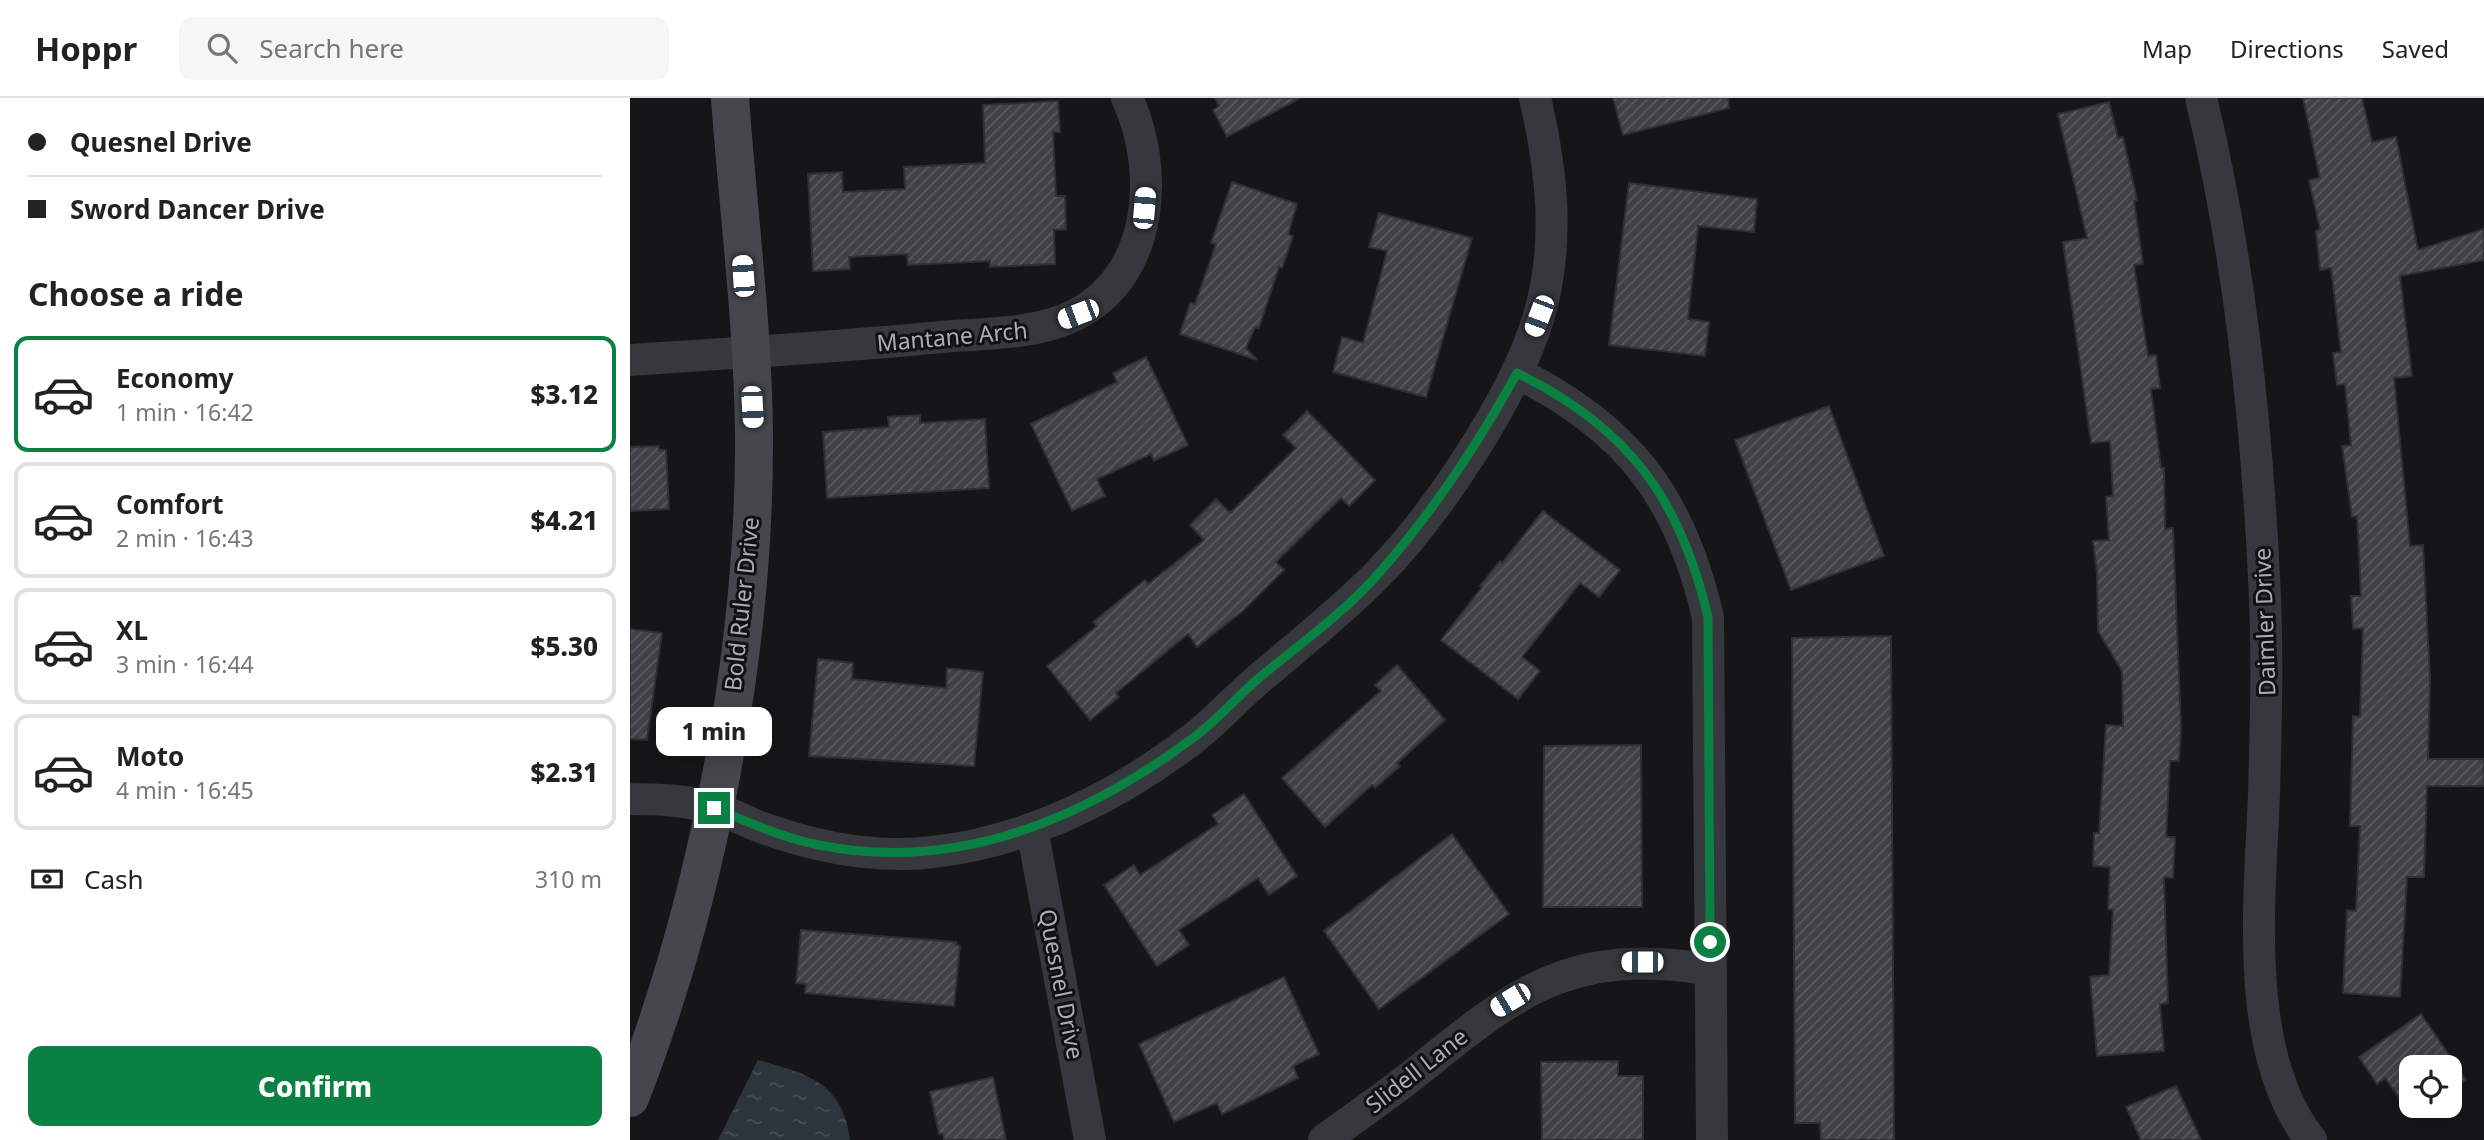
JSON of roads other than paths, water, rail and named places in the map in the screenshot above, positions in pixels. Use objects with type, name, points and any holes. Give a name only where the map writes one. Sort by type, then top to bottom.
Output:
[{"type":"street","name":"Bold Ruler Drive","points":[[630,1098],[682,942],[714,808],[742,622],[752,509],[754,435],[730,98]]},
{"type":"street","name":"Mantane Arch","points":[[630,360],[1042,327],[1078,314],[1109,289],[1129,263],[1143,227],[1146,190],[1144,154],[1127,98]]},
{"type":"street","points":[[630,799],[671,800],[714,808],[818,845],[873,853],[929,853],[985,844],[1076,811],[1138,777],[1196,736],[1259,678],[1321,629],[1378,574],[1439,500],[1517,373],[1539,316],[1552,235],[1553,208],[1548,153],[1535,98]]},
{"type":"street","name":"Daimler Drive","points":[[2201,98],[2236,281],[2256,457],[2265,579],[2267,699],[2258,909],[2267,1040],[2281,1085],[2311,1140]]},
{"type":"street","points":[[1517,373],[1553,391],[1595,419],[1631,454],[1656,486],[1681,530],[1696,568],[1708,617],[1712,1140]]},
{"type":"street","name":"Quesnel Drive","points":[[1032,829],[1090,1140]]},
{"type":"street","name":"Slidell Lane","points":[[1324,1140],[1404,1081],[1490,1012],[1530,988],[1573,971],[1619,962],[1665,962],[1711,970]]},
{"type":"water","points":[[758,1060],[807,1076],[831,1093],[840,1105],[850,1140],[718,1140]]}]
